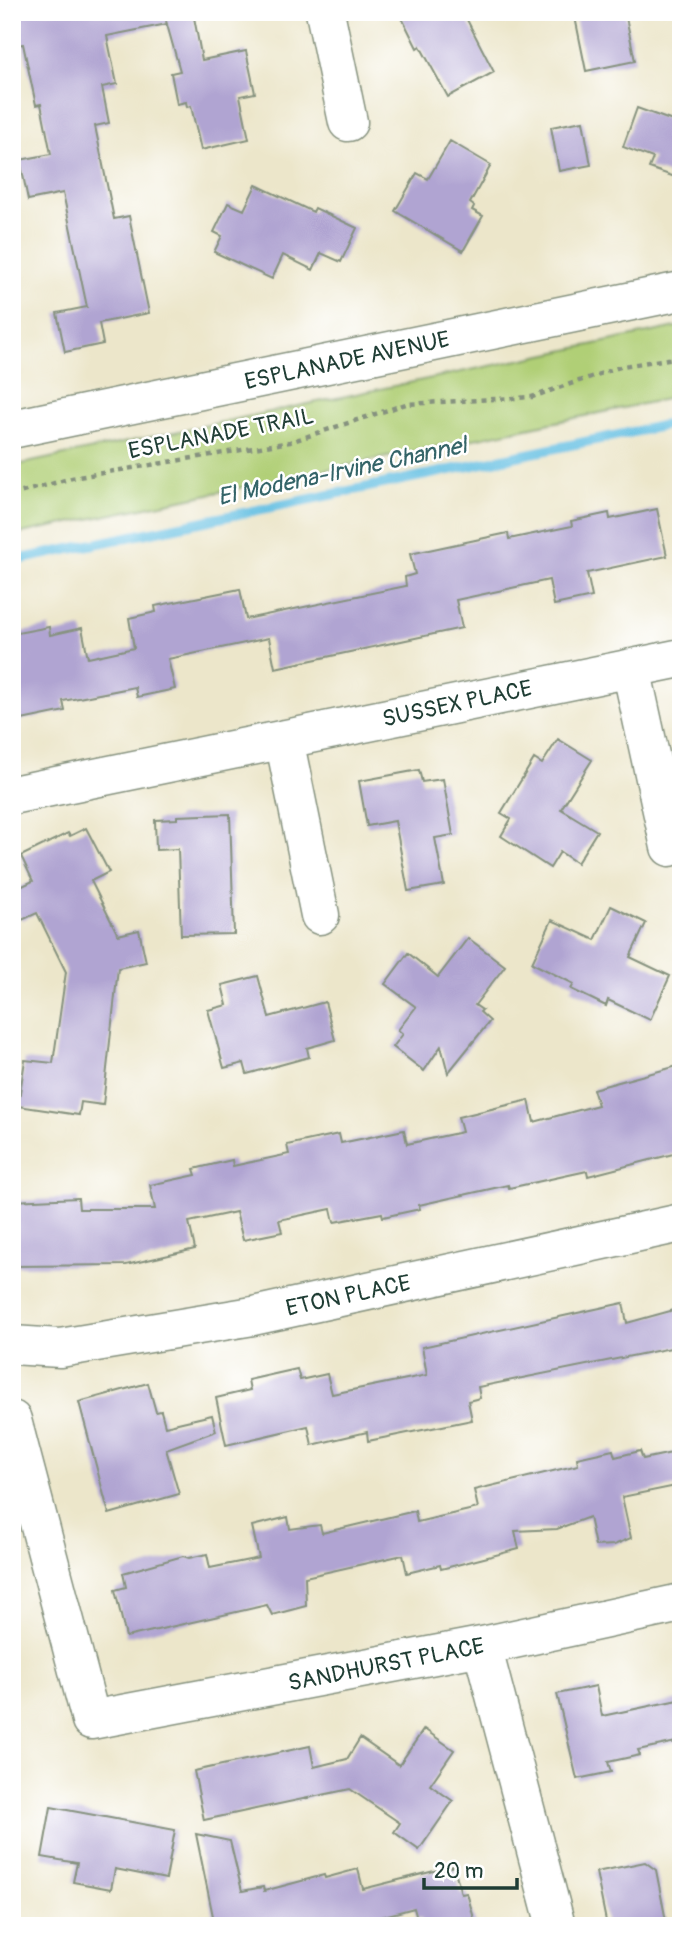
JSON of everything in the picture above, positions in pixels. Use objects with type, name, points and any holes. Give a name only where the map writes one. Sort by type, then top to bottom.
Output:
[{"type":"street","points":[[325,12],[348,122]]},
{"type":"street","name":"ESPLANADE AVENUE","points":[[12,429],[681,291]]},
{"type":"street","name":"SUSSEX PLACE","points":[[12,795],[681,658]]},
{"type":"street","points":[[631,668],[670,847]]},
{"type":"street","points":[[284,739],[320,915]]},
{"type":"street","name":"ETON PLACE","points":[[12,1345],[60,1348],[253,1316],[681,1223]]},
{"type":"street","name":"SANDHURST PLACE","points":[[12,1420],[91,1720],[482,1646],[681,1603]]},
{"type":"street","points":[[482,1646],[556,1926]]},
{"type":"path","name":"ESPLANADE TRAIL","points":[[12,495],[72,478],[290,442],[406,404],[532,397],[623,366],[681,357]]},
{"type":"green space","points":[[681,326],[681,396],[12,535],[12,466]]},
{"type":"building","points":[[12,12],[193,12],[202,60],[246,51],[255,93],[240,96],[249,139],[201,150],[191,106],[187,107],[186,102],[177,104],[171,73],[180,71],[167,24],[107,36],[117,84],[102,87],[109,123],[95,126],[114,219],[129,216],[149,313],[99,323],[103,344],[65,352],[57,313],[87,307],[63,193],[28,200],[20,160],[51,154],[41,104],[36,105],[23,44],[12,46]]},
{"type":"building","points":[[399,12],[463,12],[494,72],[448,97],[420,46],[417,48]]},
{"type":"building","points":[[574,12],[625,12],[635,61],[586,71]]},
{"type":"building","points":[[637,108],[681,124],[681,179],[649,168],[653,158],[623,147]]},
{"type":"building","points":[[583,121],[591,165],[559,171],[551,127]]},
{"type":"building","points":[[450,141],[491,165],[470,203],[474,206],[472,210],[483,216],[463,251],[395,211],[417,173],[428,179]]},
{"type":"building","points":[[256,185],[313,212],[315,208],[357,228],[341,262],[321,253],[313,270],[283,255],[272,279],[214,252],[222,236],[214,232],[228,203],[244,210]]},
{"type":"building","points":[[657,509],[667,556],[587,573],[592,597],[554,605],[549,580],[456,600],[462,628],[275,668],[269,638],[168,659],[175,689],[137,697],[135,687],[63,701],[65,711],[12,722],[12,634],[49,627],[50,635],[82,628],[88,658],[134,648],[129,618],[156,612],[155,606],[240,589],[246,619],[406,586],[405,577],[415,574],[410,554],[508,533],[509,539],[572,526],[571,521],[609,513],[610,519]]},
{"type":"building","points":[[558,739],[592,760],[561,809],[597,831],[577,863],[560,852],[550,868],[501,836],[511,819],[501,813],[534,759],[542,764]]},
{"type":"building","points":[[419,770],[422,782],[443,779],[453,835],[435,838],[444,885],[408,891],[395,821],[367,826],[359,781]]},
{"type":"building","points":[[230,814],[234,934],[181,935],[178,849],[156,850],[155,820],[177,819],[177,816]]},
{"type":"building","points":[[86,828],[109,872],[91,881],[118,935],[139,930],[146,962],[118,968],[103,1105],[81,1102],[79,1115],[18,1106],[25,1060],[53,1063],[66,972],[37,913],[22,920],[12,901],[12,891],[33,881],[21,856],[68,833],[70,836]]},
{"type":"building","points":[[611,906],[646,923],[630,957],[670,976],[650,1020],[608,1000],[606,1006],[571,989],[574,984],[532,963],[552,920],[595,940]]},
{"type":"building","points":[[468,938],[505,966],[475,1005],[490,1021],[448,1073],[441,1046],[424,1071],[393,1047],[403,1034],[398,1030],[416,1007],[385,984],[408,953],[438,977]]},
{"type":"building","points":[[258,976],[269,1017],[325,1002],[335,1040],[307,1048],[309,1057],[247,1074],[244,1063],[224,1068],[208,1010],[227,1005],[222,985]]},
{"type":"building","points":[[681,1065],[681,1152],[588,1176],[587,1171],[509,1188],[508,1185],[419,1205],[420,1209],[383,1217],[382,1213],[334,1222],[331,1209],[279,1220],[282,1232],[243,1240],[236,1212],[189,1222],[195,1249],[126,1265],[12,1266],[12,1201],[78,1198],[79,1209],[155,1209],[150,1185],[196,1175],[194,1169],[232,1160],[233,1166],[289,1154],[287,1145],[339,1134],[341,1143],[404,1130],[407,1144],[462,1132],[458,1117],[529,1100],[534,1122],[598,1105],[593,1089]]},
{"type":"building","points":[[623,1303],[627,1323],[681,1308],[681,1346],[478,1387],[480,1398],[468,1401],[472,1420],[368,1441],[367,1432],[312,1445],[308,1426],[226,1445],[216,1398],[250,1390],[248,1380],[297,1369],[300,1380],[327,1374],[332,1394],[427,1375],[422,1347]]},
{"type":"building","points":[[148,1383],[156,1412],[161,1411],[165,1426],[212,1415],[216,1431],[166,1449],[179,1494],[109,1514],[79,1402]]},
{"type":"building","points":[[613,1450],[615,1457],[640,1451],[643,1459],[681,1451],[681,1485],[622,1497],[631,1538],[614,1545],[595,1546],[589,1517],[557,1529],[515,1531],[519,1549],[441,1569],[440,1565],[407,1573],[403,1555],[305,1577],[306,1606],[272,1615],[267,1605],[126,1637],[115,1590],[126,1587],[123,1573],[183,1556],[189,1558],[207,1554],[210,1568],[259,1558],[252,1526],[288,1517],[290,1529],[320,1525],[322,1533],[415,1511],[417,1522],[478,1508],[474,1490],[578,1465],[577,1458]]},
{"type":"building","points":[[596,1686],[602,1716],[678,1700],[681,1741],[638,1750],[640,1755],[608,1762],[611,1772],[577,1779],[557,1694]]},
{"type":"building","points":[[424,1729],[454,1750],[430,1785],[453,1801],[419,1850],[394,1832],[400,1823],[350,1789],[204,1820],[194,1771],[310,1746],[314,1767],[347,1759],[360,1738],[399,1765]]},
{"type":"building","points":[[51,1807],[175,1830],[166,1879],[115,1869],[111,1889],[73,1882],[77,1863],[42,1857]]},
{"type":"building","points":[[196,1834],[230,1841],[242,1891],[263,1887],[264,1891],[358,1869],[363,1889],[454,1866],[461,1894],[467,1893],[476,1926],[423,1926],[421,1918],[417,1919],[414,1908],[347,1926],[215,1926]]},
{"type":"building","points":[[645,1862],[656,1870],[667,1926],[607,1926],[596,1872]]},
{"type":"waterway","name":"El Modena-Irvine Channel","points":[[12,561],[681,422]]}]
